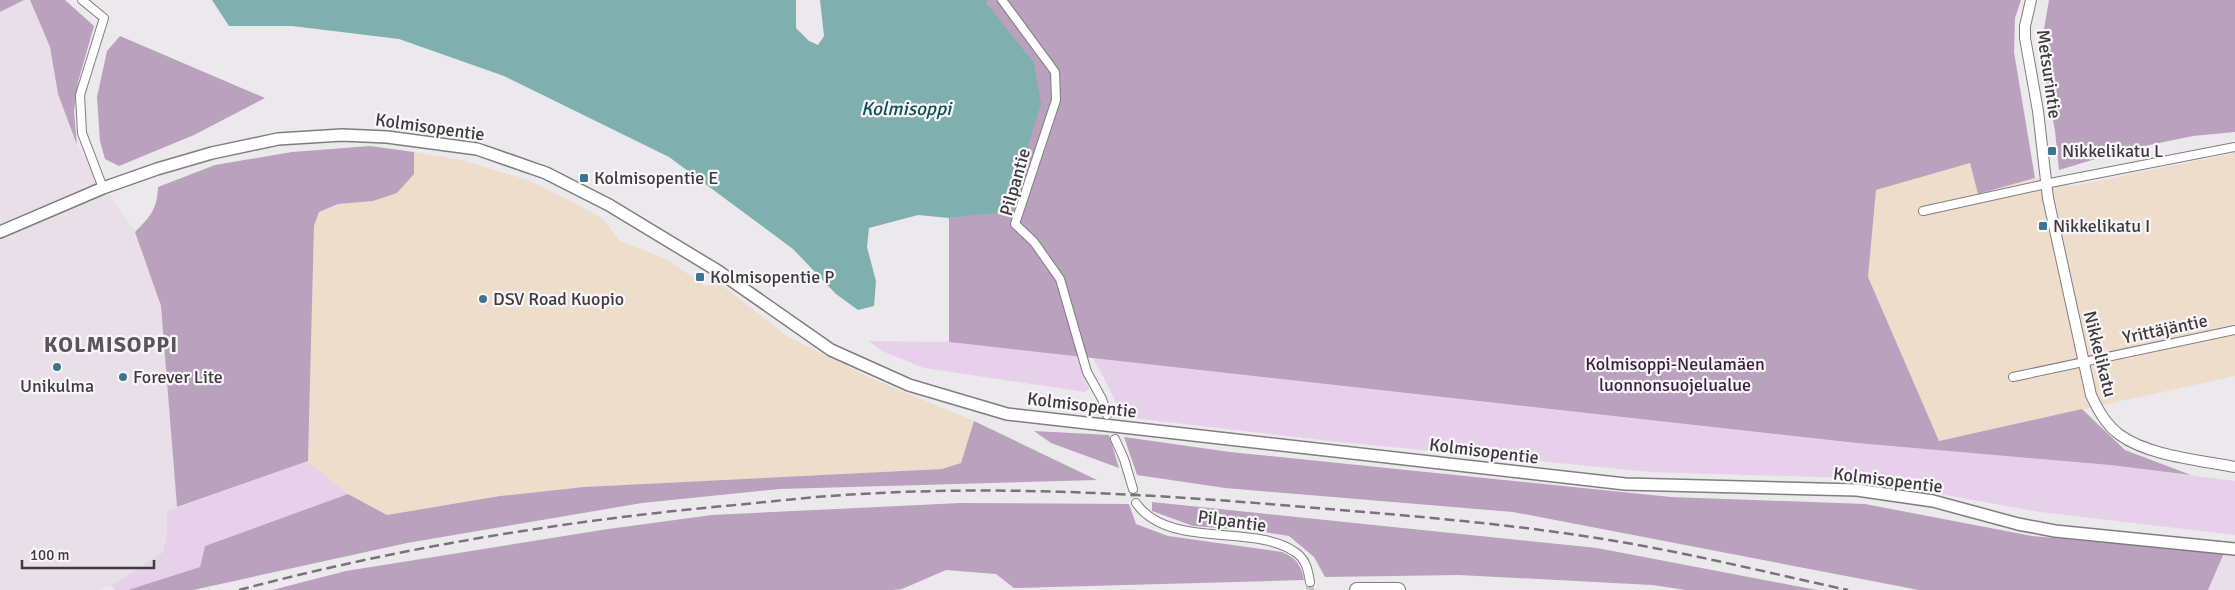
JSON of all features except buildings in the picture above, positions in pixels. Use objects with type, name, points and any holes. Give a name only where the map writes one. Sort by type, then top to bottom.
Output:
[{"type":"highway","points":[[1357,590],[1398,590]]},
{"type":"main road","name":"Kolmisopentie","points":[[0,232],[103,188],[212,152],[278,139],[342,135],[387,137],[477,149],[546,173],[609,205],[718,271],[831,350],[909,385],[1007,414],[1625,484],[1858,490],[1933,501],[2018,524],[2055,531],[2235,548]]},
{"type":"street","points":[[82,0],[104,18],[80,95],[82,133],[103,188]]},
{"type":"street","name":"Pilpantie","points":[[1002,0],[1055,72],[1056,100],[1015,224],[1034,242],[1060,280],[1087,372],[1102,399],[1107,415]]},
{"type":"street","name":"Metsurintie","points":[[2031,0],[2025,26],[2025,38],[2038,112],[2046,184]]},
{"type":"street","points":[[1923,211],[2046,184],[2235,147]]},
{"type":"street","name":"Nikkelikatu","points":[[2046,184],[2083,361],[2091,395],[2099,413],[2121,436],[2158,452],[2235,467]]},
{"type":"street","name":"Yrittäjäntie","points":[[2013,377],[2235,330]]},
{"type":"street","points":[[1115,439],[1124,459],[1133,489]]},
{"type":"street","name":"Pilpantie","points":[[1136,503],[1142,512],[1170,527],[1206,534],[1269,541],[1295,551],[1308,568],[1310,582]]},
{"type":"shaded area","points":[[24,0],[30,0],[50,47],[58,94],[77,145],[135,232],[161,306],[177,507],[167,511],[167,535],[163,552],[111,586],[99,590],[0,590],[0,12]]},
{"type":"shaded area","points":[[414,152],[461,160],[528,180],[577,204],[604,220],[619,240],[668,260],[705,286],[719,283],[787,336],[873,379],[974,421],[961,463],[942,469],[584,487],[500,496],[387,515],[348,494],[308,461],[314,226],[319,212],[338,204],[373,201],[414,174]]},
{"type":"shaded area","points":[[2235,153],[2235,376],[1939,441],[1868,277],[1876,190],[1970,163],[1978,194],[2035,178],[2073,186]]},
{"type":"shaded area","points":[[869,341],[949,342],[1078,356],[1089,389],[1085,392],[924,368],[882,351]]},
{"type":"shaded area","points":[[1093,358],[1857,443],[2110,465],[2235,481],[2235,535],[2040,512],[1850,478],[1650,472],[1339,442],[1124,417]]},
{"type":"shaded area","points":[[308,461],[348,494],[205,546],[200,567],[128,590],[115,590],[111,586],[163,552],[167,535],[167,511]]},
{"type":"shaded area","points":[[2224,553],[2235,555],[2235,590],[2208,590]]},
{"type":"green space","points":[[0,0],[24,0],[0,12]]},
{"type":"green space","points":[[30,0],[65,0],[94,26],[78,82],[74,111],[77,145],[58,94],[50,47]]},
{"type":"green space","name":"Kolmisoppi-Neulamäen luonnonsuojelualue","points":[[987,0],[2021,0],[2015,18],[2014,52],[2035,178],[1978,194],[1970,163],[1876,190],[1868,277],[1939,441],[2082,409],[2125,450],[2191,475],[2110,465],[1857,443],[949,342],[949,218],[997,212]]},
{"type":"green space","points":[[2049,0],[2235,0],[2235,132],[2193,136],[2125,150],[2059,170],[2055,131],[2040,52]]},
{"type":"green space","points":[[120,36],[265,98],[194,135],[119,166],[105,159],[100,141],[97,97],[107,51]]},
{"type":"green space","points":[[370,146],[414,152],[414,174],[397,193],[373,201],[338,204],[319,212],[314,226],[308,461],[177,507],[161,306],[135,232],[155,207],[158,187],[215,165],[292,152]]},
{"type":"green space","points":[[974,421],[1097,480],[780,489],[642,503],[407,543],[193,590],[128,590],[200,567],[205,546],[348,494],[387,515],[500,496],[584,487],[942,469],[961,463]]},
{"type":"green space","points":[[1034,431],[1109,435],[1119,468],[1051,443]]},
{"type":"green space","points":[[1124,437],[1230,452],[1671,497],[1865,504],[2032,536],[2224,553],[2208,590],[1919,590],[1513,512],[1225,488],[1137,475]]},
{"type":"green space","points":[[1152,502],[1597,548],[1817,590],[1686,590],[1652,585],[1459,575],[1325,577],[1314,557],[1289,536],[1258,531],[1193,526],[1152,511]]},
{"type":"green space","points":[[960,503],[1129,504],[1136,524],[1168,536],[1282,552],[1297,562],[1304,580],[1014,588],[996,574],[946,570],[902,589],[892,590],[272,590],[346,571],[608,529],[712,515]]},
{"type":"water","name":"Kolmisoppi","points":[[212,0],[796,0],[796,28],[809,41],[818,45],[824,36],[820,0],[987,0],[987,4],[1034,63],[1041,104],[1021,169],[997,213],[949,218],[918,215],[869,228],[867,247],[876,281],[874,306],[858,310],[836,294],[793,249],[669,157],[504,76],[399,39],[292,26],[229,26]]},
{"type":"tunnel","points":[[1133,489],[1136,503]]},
{"type":"tunnel","points":[[1310,582],[1310,590]]},
{"type":"railway","points":[[239,590],[301,574],[427,547],[554,526],[682,510],[817,497],[917,491],[1031,491],[1145,495],[1389,514],[1500,525],[1639,545],[1848,590]]},
{"type":"place","name":"Nikkelikatu L","points":[[2052,151]]},
{"type":"place","name":"Kolmisopentie E","points":[[584,178]]},
{"type":"place","name":"Nikkelikatu I","points":[[2043,226]]},
{"type":"place","name":"Kolmisopentie P","points":[[700,277]]},
{"type":"place","name":"DSV Road Kuopio","points":[[483,299]]},
{"type":"place","name":"Unikulma","points":[[57,367]]},
{"type":"place","name":"Forever Lite","points":[[123,377]]},
{"type":"district","name":"KOLMISOPPI","points":[[111,344]]}]
